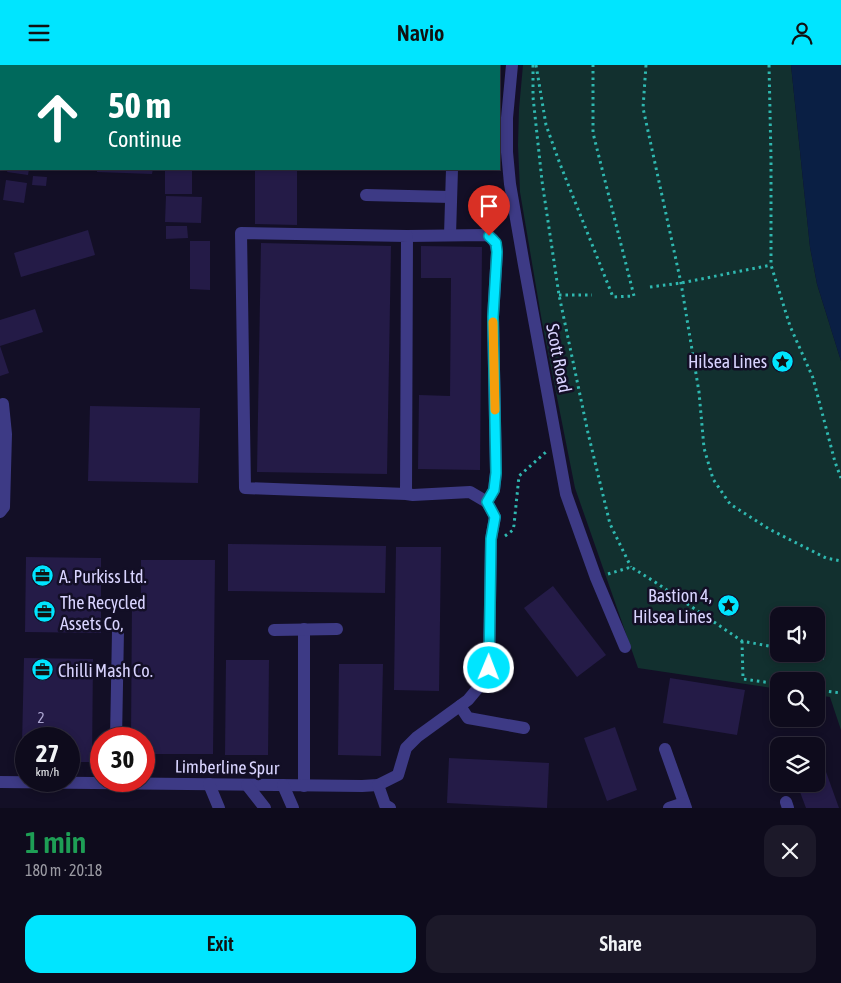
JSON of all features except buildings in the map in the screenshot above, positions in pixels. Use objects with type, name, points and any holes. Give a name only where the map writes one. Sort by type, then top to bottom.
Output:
[{"type":"street","name":"Scott Road","points":[[512,65],[507,118],[510,184],[566,494],[596,578],[625,647]]},
{"type":"street","points":[[450,235],[452,170]]},
{"type":"street","points":[[366,195],[451,197]]},
{"type":"street","points":[[390,808],[385,805],[378,785],[398,775],[406,748],[417,737],[460,706],[478,689],[489,668],[491,539],[495,517],[487,502],[470,492],[406,494],[245,488],[241,233],[489,236],[496,243],[493,317],[496,473],[494,490],[487,502]]},
{"type":"street","points":[[406,494],[407,236]]},
{"type":"street","points":[[0,512],[4,507],[6,434],[3,404]]},
{"type":"street","name":"Limberline Spur","points":[[304,629],[304,786]]},
{"type":"street","points":[[274,630],[337,629]]},
{"type":"street","points":[[116,727],[118,631]]},
{"type":"street","points":[[460,706],[468,718],[524,728]]},
{"type":"street","points":[[664,749],[685,805],[668,808]]},
{"type":"street","name":"Limberline Spur","points":[[0,782],[90,782]]},
{"type":"street","name":"Limberline Spur","points":[[155,783],[304,786],[378,785]]},
{"type":"street","points":[[209,785],[218,808]]},
{"type":"street","points":[[247,785],[265,808]]},
{"type":"street","points":[[283,785],[293,808]]},
{"type":"path","points":[[534,65],[546,125],[613,297],[634,296],[593,133],[592,65]]},
{"type":"path","points":[[534,65],[533,97],[540,162],[559,295],[588,433],[610,524],[631,567],[742,641],[770,646]]},
{"type":"path","points":[[646,65],[643,108],[681,283],[700,391],[704,448],[713,479],[730,505],[769,529],[826,559],[841,561]]},
{"type":"path","points":[[769,65],[771,265],[790,326],[813,378],[841,478]]},
{"type":"path","points":[[650,287],[681,283],[771,265]]},
{"type":"path","points":[[559,295],[592,295]]},
{"type":"path","points":[[491,539],[504,537],[512,530],[519,476],[549,449],[558,447]]},
{"type":"path","points":[[596,578],[631,567]]},
{"type":"path","points":[[742,641],[743,679],[770,683]]},
{"type":"path","points":[[825,691],[841,693]]},
{"type":"green space","points":[[523,65],[791,65],[810,247],[817,284],[841,361],[841,730],[830,697],[825,696],[825,672],[770,672],[770,688],[638,668],[575,488],[542,322],[520,192],[518,145]]},
{"type":"water","points":[[791,65],[841,65],[841,361],[817,284],[810,247]]},
{"type":"slow traffic","points":[[493,322],[495,410]]},
{"type":"place","name":"Hilsea Lines","points":[[783,361]]},
{"type":"place","name":"A. Purkiss Ltd.","points":[[43,576]]},
{"type":"place","name":"Bastion 4, Hilsea Lines","points":[[728,605]]},
{"type":"place","name":"The Recycled Assets Co,","points":[[44,612]]},
{"type":"place","name":"Chilli Mash Co.","points":[[42,670]]},
{"type":"route","points":[[489,236],[496,243],[497,252],[493,317],[496,473],[494,490],[487,502],[495,517],[491,539],[489,668]]}]
